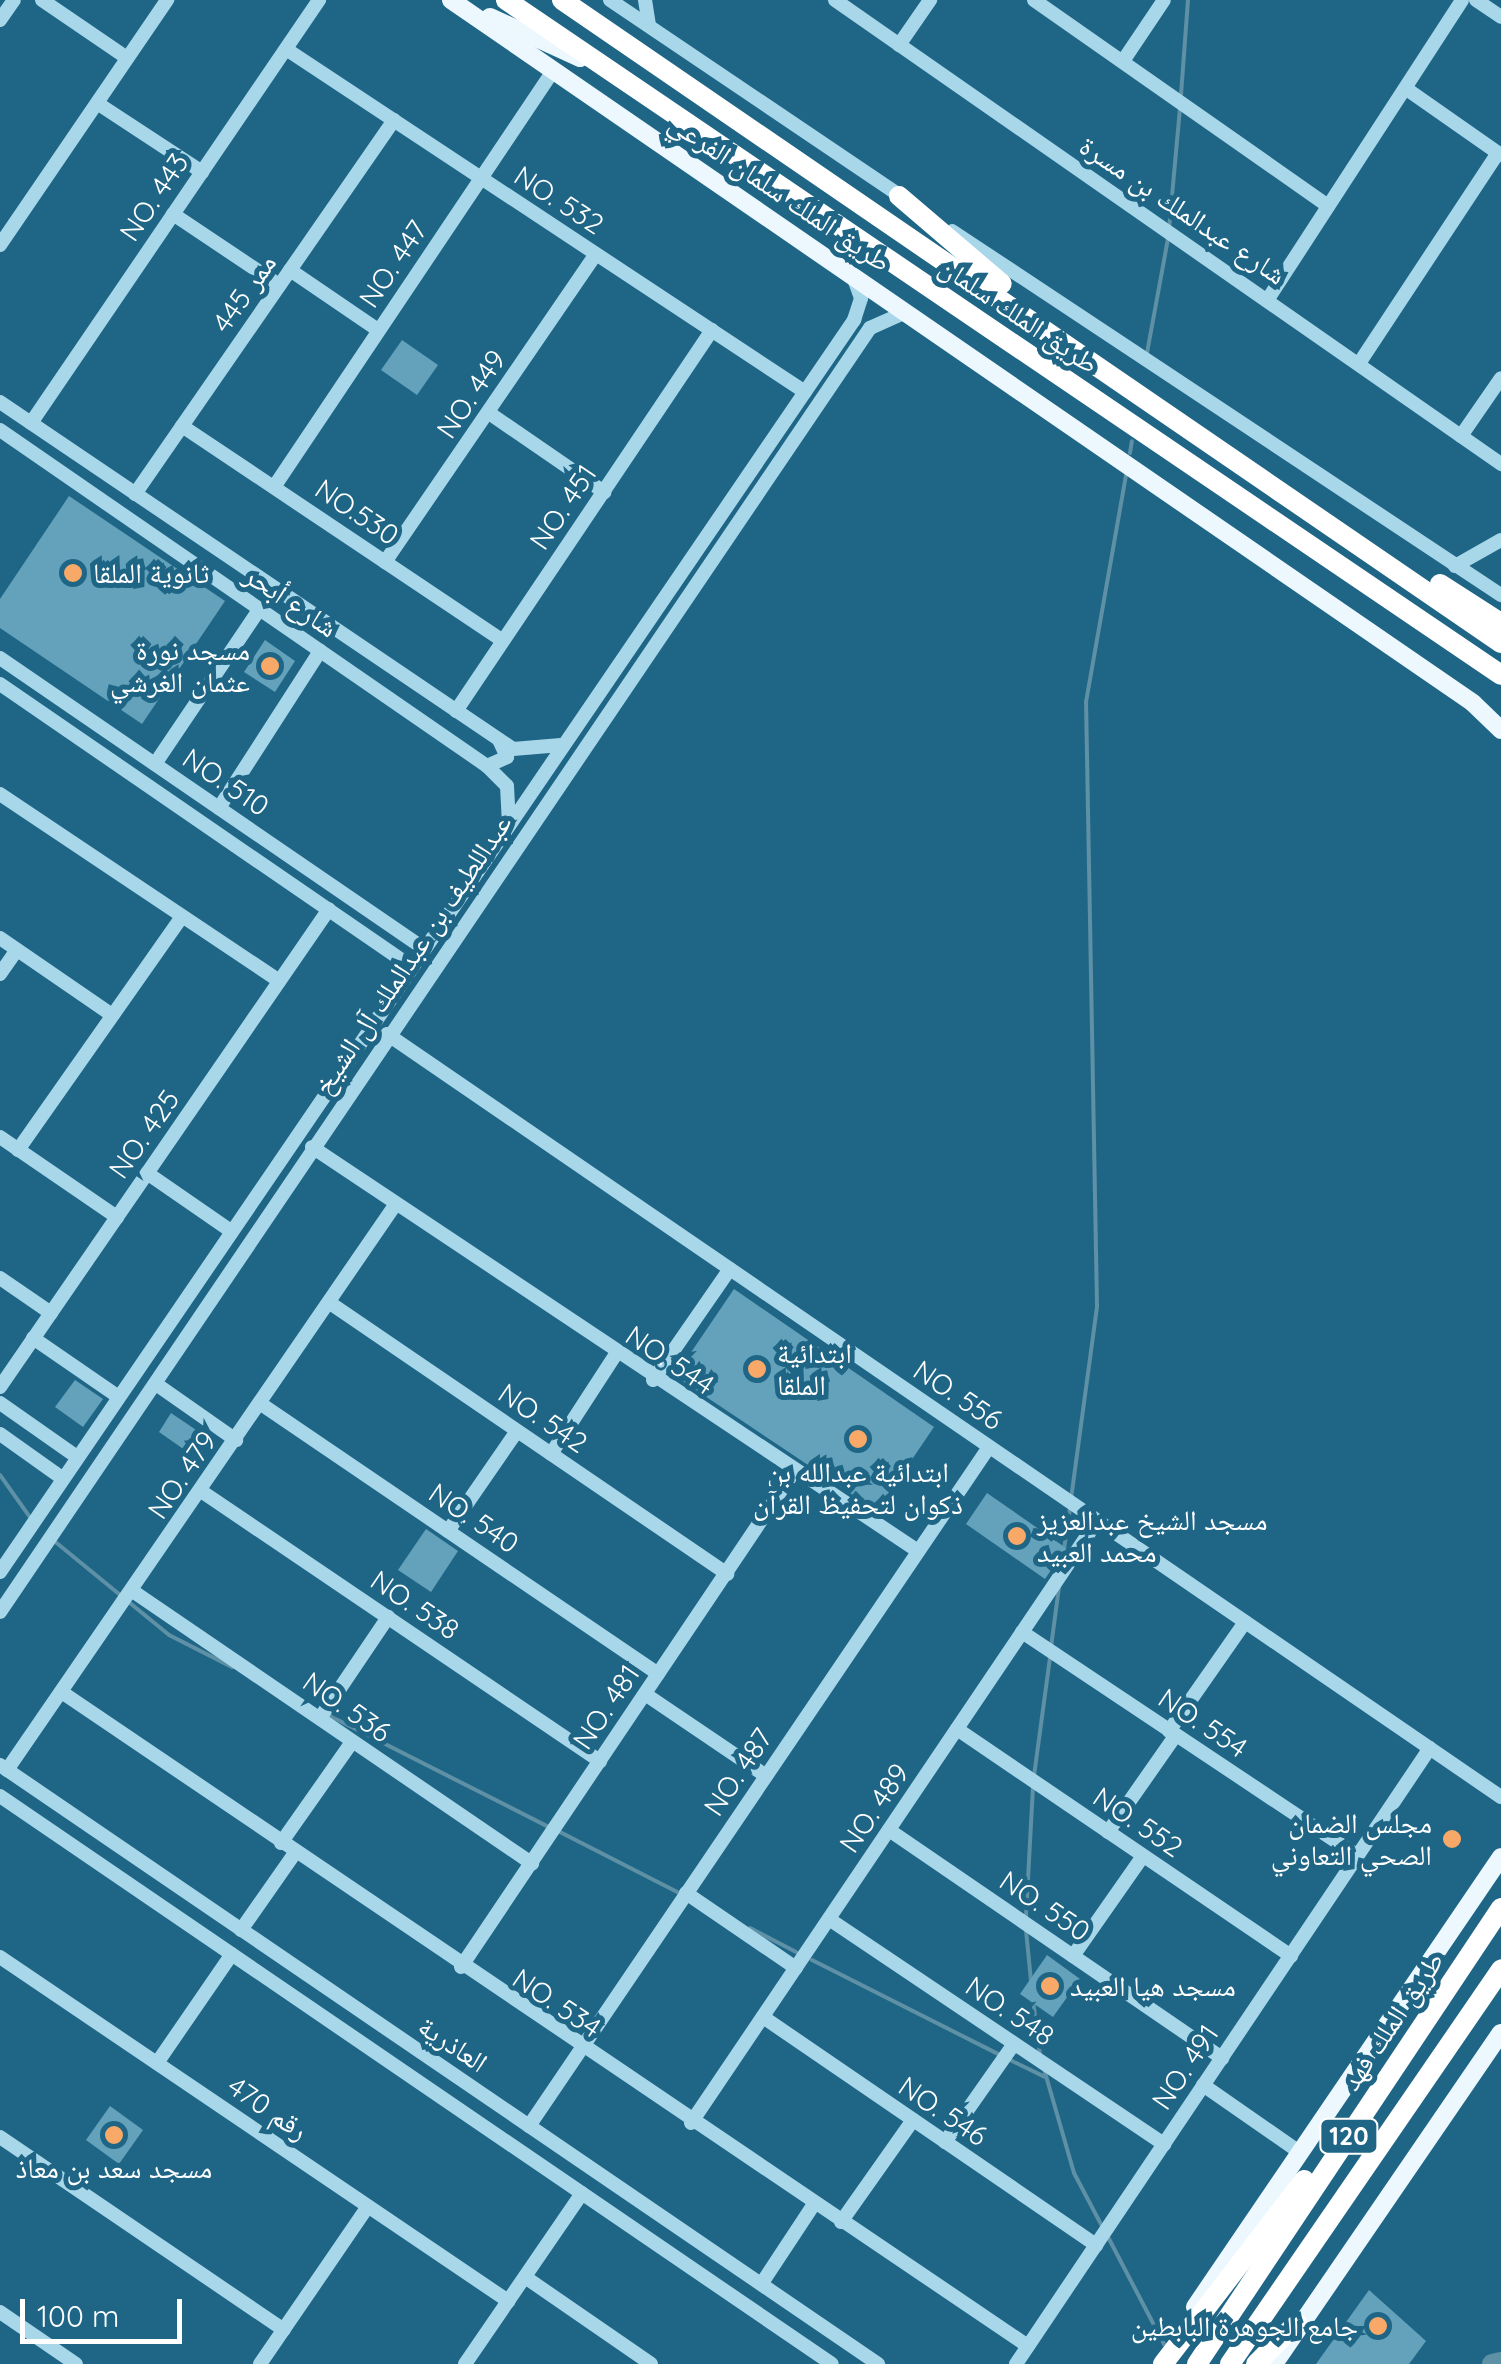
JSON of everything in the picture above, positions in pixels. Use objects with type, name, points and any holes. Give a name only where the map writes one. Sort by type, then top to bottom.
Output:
[{"type":"highway","name":"طريق الملك سلمان","points":[[506,0],[1501,675]]},
{"type":"highway","name":"طريق الملك سلمان","points":[[562,0],[1144,392],[1501,643]]},
{"type":"highway","points":[[900,196],[1076,348]]},
{"type":"highway","points":[[1144,392],[1501,623]]},
{"type":"highway","points":[[1447,638],[1501,693]]},
{"type":"highway","name":"طريق الملك فهد","points":[[1197,2364],[1501,1908]]},
{"type":"highway","name":"120","points":[[1230,2364],[1501,1969]]},
{"type":"highway","points":[[1162,2364],[1387,2078]]},
{"type":"highway","points":[[1256,2364],[1296,2323]]},
{"type":"main road","name":"طريق الملك سلمان الفرعي","points":[[452,0],[1473,703],[1501,730]]},
{"type":"main road","points":[[452,0],[610,71]]},
{"type":"main road","points":[[1162,2364],[1501,1857]]},
{"type":"main road","points":[[1274,2364],[1296,2323],[1501,2033]]},
{"type":"street","points":[[0,20],[14,0]]},
{"type":"street","points":[[42,0],[127,58]]},
{"type":"street","points":[[0,245],[167,0]]},
{"type":"street","name":"NO. 443","points":[[31,423],[319,0]]},
{"type":"street","points":[[610,0],[1501,596]]},
{"type":"street","points":[[645,0],[649,26]]},
{"type":"street","name":"شارع عبدالملك بن مسرة","points":[[835,0],[1360,362],[1501,464]]},
{"type":"street","points":[[899,45],[930,0]]},
{"type":"street","points":[[1034,0],[1328,206]]},
{"type":"street","points":[[1123,61],[1164,0]]},
{"type":"street","points":[[1268,298],[1408,90],[1462,0]]},
{"type":"street","points":[[1476,0],[1501,17]]},
{"type":"street","name":"NO. 532","points":[[286,49],[806,392]]},
{"type":"street","name":"NO. 447","points":[[274,486],[553,70]]},
{"type":"street","points":[[1360,362],[1500,154],[1408,90]]},
{"type":"street","points":[[97,102],[202,172]]},
{"type":"street","name":"ممر 445","points":[[135,494],[394,120]]},
{"type":"street","points":[[173,214],[279,285]]},
{"type":"street","name":"NO. 449","points":[[386,562],[596,254]]},
{"type":"street","points":[[290,270],[378,330]]},
{"type":"street","points":[[851,274],[861,298],[854,320],[870,328],[906,312]]},
{"type":"street","name":"عبداللطيف بن عبدالملك آل الشيخ","points":[[0,1572],[854,320]]},
{"type":"street","name":"عبداللطيف بن عبدالملك آل الشيخ","points":[[0,1612],[201,1319],[387,1034],[870,328]]},
{"type":"street","name":"NO. 451","points":[[456,711],[712,330]]},
{"type":"street","points":[[1461,436],[1501,378]]},
{"type":"street","name":"شارع أبحر","points":[[0,402],[498,740],[529,752],[560,746]]},
{"type":"street","points":[[489,413],[604,492]]},
{"type":"street","name":"NO.530","points":[[182,426],[503,642]]},
{"type":"street","name":"شارع أبحر","points":[[0,430],[487,766],[506,786],[512,810],[501,837]]},
{"type":"street","points":[[1455,566],[1501,540]]},
{"type":"street","points":[[155,764],[259,610]]},
{"type":"street","points":[[219,808],[320,650]]},
{"type":"street","name":"NO. 510","points":[[0,658],[424,948]]},
{"type":"street","name":"NO. 510","points":[[0,684],[411,966]]},
{"type":"street","points":[[487,766],[507,757],[498,740]]},
{"type":"street","points":[[0,794],[279,982]]},
{"type":"street","name":"NO. 425","points":[[0,1387],[329,909]]},
{"type":"street","points":[[18,1150],[182,917]]},
{"type":"street","points":[[396,955],[412,951],[407,936]]},
{"type":"street","points":[[0,938],[112,1014]]},
{"type":"street","points":[[0,974],[17,950]]},
{"type":"street","name":"NO. 556","points":[[387,1034],[1501,1797]]},
{"type":"street","points":[[0,1138],[117,1217]]},
{"type":"street","name":"NO. 544","points":[[312,1147],[793,1473],[918,1551]]},
{"type":"street","points":[[148,1173],[231,1231]]},
{"type":"street","name":"NO. 479","points":[[4,1768],[134,1592],[395,1206]]},
{"type":"street","points":[[654,1380],[730,1269]]},
{"type":"street","points":[[0,1278],[51,1313]]},
{"type":"street","name":"NO. 542","points":[[330,1303],[727,1574]]},
{"type":"street","points":[[181,1305],[201,1319]]},
{"type":"street","points":[[33,1338],[118,1396]]},
{"type":"street","points":[[551,1454],[616,1354]]},
{"type":"street","points":[[156,1384],[236,1440]]},
{"type":"street","points":[[0,1403],[77,1456]]},
{"type":"street","name":"NO. 540","points":[[262,1404],[658,1674]]},
{"type":"street","points":[[448,1531],[517,1431]]},
{"type":"street","points":[[0,1434],[62,1478]]},
{"type":"street","points":[[46,1467],[64,1462],[59,1444]]},
{"type":"street","name":"NO. 487","points":[[528,2126],[989,1446]]},
{"type":"street","name":"NO. 481","points":[[461,1968],[793,1473]]},
{"type":"street","name":"NO. 538","points":[[201,1491],[600,1761]]},
{"type":"street","name":"NO. 489","points":[[691,2123],[1097,1520]]},
{"type":"street","points":[[28,1530],[47,1543]]},
{"type":"street","name":"NO. 536","points":[[134,1592],[532,1863]]},
{"type":"street","points":[[320,1718],[388,1617]]},
{"type":"street","points":[[1108,1832],[1245,1622]]},
{"type":"street","name":"NO. 554","points":[[1022,1632],[1356,1855]]},
{"type":"street","name":"NO. 534","points":[[62,1694],[578,2048],[1028,2346]]},
{"type":"street","points":[[645,1694],[766,1776]]},
{"type":"street","name":"NO. 552","points":[[957,1729],[1290,1956]]},
{"type":"street","points":[[281,1843],[352,1742]]},
{"type":"street","name":"NO. 491","points":[[1016,2364],[1430,1748]]},
{"type":"street","name":"العاذرية","points":[[4,1768],[878,2364]]},
{"type":"street","name":"العاذرية","points":[[0,1796],[832,2364]]},
{"type":"street","name":"NO. 550","points":[[889,1830],[1222,2058]]},
{"type":"street","points":[[110,1871],[126,1852]]},
{"type":"street","points":[[240,1930],[295,1853]]},
{"type":"street","points":[[1073,1956],[1143,1856]]},
{"type":"street","points":[[686,1893],[796,1968]]},
{"type":"street","name":"NO. 548","points":[[829,1919],[1164,2144]]},
{"type":"street","points":[[156,2063],[232,1954]]},
{"type":"street","name":"رقم 470","points":[[0,1957],[508,2301]]},
{"type":"street","name":"NO. 546","points":[[763,2017],[1096,2246]]},
{"type":"street","points":[[945,2142],[1014,2044]]},
{"type":"street","points":[[1204,2085],[1301,2153]]},
{"type":"street","points":[[841,2222],[912,2120]]},
{"type":"street","points":[[0,2136],[284,2330]]},
{"type":"street","points":[[465,2364],[592,2170]]},
{"type":"street","points":[[762,2283],[814,2204]]},
{"type":"street","points":[[260,2364],[368,2206]]},
{"type":"street","points":[[525,2276],[645,2362]]},
{"type":"street","points":[[0,2312],[76,2364]]},
{"type":"building","points":[[402,340],[438,365],[417,395],[381,370]]},
{"type":"building","points":[[69,496],[225,601],[142,724],[0,628],[0,599]]},
{"type":"building","name":"مسجد نورة عثمان الغرشي","points":[[265,640],[295,661],[275,692],[244,672]]},
{"type":"building","points":[[734,1289],[934,1427],[877,1511],[675,1376]]},
{"type":"building","points":[[75,1380],[103,1399],[83,1427],[55,1407]]},
{"type":"building","points":[[171,1413],[205,1436],[192,1455],[159,1432]]},
{"type":"building","name":"مسجد الشيخ عبدالعزيز محمد العبيد","points":[[987,1493],[1066,1548],[1045,1579],[966,1524]]},
{"type":"building","points":[[426,1529],[458,1551],[431,1592],[398,1570]]},
{"type":"building","name":"مسجد هيا العبيد","points":[[1047,1955],[1080,1979],[1053,2017],[1020,1994]]},
{"type":"building","name":"مسجد سعد بن معاذ","points":[[110,2106],[143,2130],[119,2164],[86,2140]]},
{"type":"building","name":"جامع الجوهرة البابطين","points":[[1369,2290],[1426,2341],[1409,2364],[1316,2364]]},
{"type":"waterway","points":[[1181,95],[1188,0]]},
{"type":"waterway","points":[[1169,229],[1180,109]]},
{"type":"waterway","points":[[1147,353],[1168,239]]},
{"type":"waterway","points":[[1130,453],[1132,441]]},
{"type":"waterway","points":[[1071,1499],[1097,1306],[1086,702],[1126,474]]},
{"type":"waterway","points":[[0,1475],[32,1520]]},
{"type":"waterway","points":[[1062,1563],[1070,1508]]},
{"type":"waterway","points":[[53,1540],[169,1635],[232,1667]]},
{"type":"waterway","points":[[1051,1647],[1059,1587]]},
{"type":"waterway","points":[[1034,1776],[1050,1657]]},
{"type":"waterway","points":[[326,1714],[549,1827]]},
{"type":"waterway","points":[[1026,1916],[1033,1786]]},
{"type":"waterway","points":[[558,1831],[683,1895]]},
{"type":"waterway","points":[[750,1928],[796,1952]]},
{"type":"waterway","points":[[1026,1930],[1031,1981]]},
{"type":"waterway","points":[[812,1960],[1000,2055]]},
{"type":"waterway","points":[[1033,2000],[1040,2055]]},
{"type":"waterway","points":[[1008,2059],[1045,2077]]},
{"type":"waterway","points":[[1044,2069],[1074,2173],[1103,2228]]},
{"type":"waterway","points":[[1108,2237],[1164,2344]]},
{"type":"waterway","points":[[1492,2364],[1501,2362]]},
{"type":"place","name":"ثانوية الملقا","points":[[73,573]]},
{"type":"place","name":"مسجد نورة عثمان الغرشي","points":[[270,666]]},
{"type":"place","name":"ابتدائية الملقا","points":[[757,1369]]},
{"type":"place","name":"ابتدائية عبدالله بن ذكوان لتحفيظ القرآن","points":[[858,1439]]},
{"type":"place","name":"مسجد الشيخ عبدالعزيز محمد العبيد","points":[[1017,1536]]},
{"type":"place","name":"مجلس الضمان الصحي التعاوني","points":[[1452,1839]]},
{"type":"place","name":"مسجد هيا العبيد","points":[[1050,1986]]},
{"type":"place","name":"مسجد سعد بن معاذ","points":[[114,2135]]},
{"type":"place","name":"جامع الجوهرة البابطين","points":[[1378,2326]]}]
